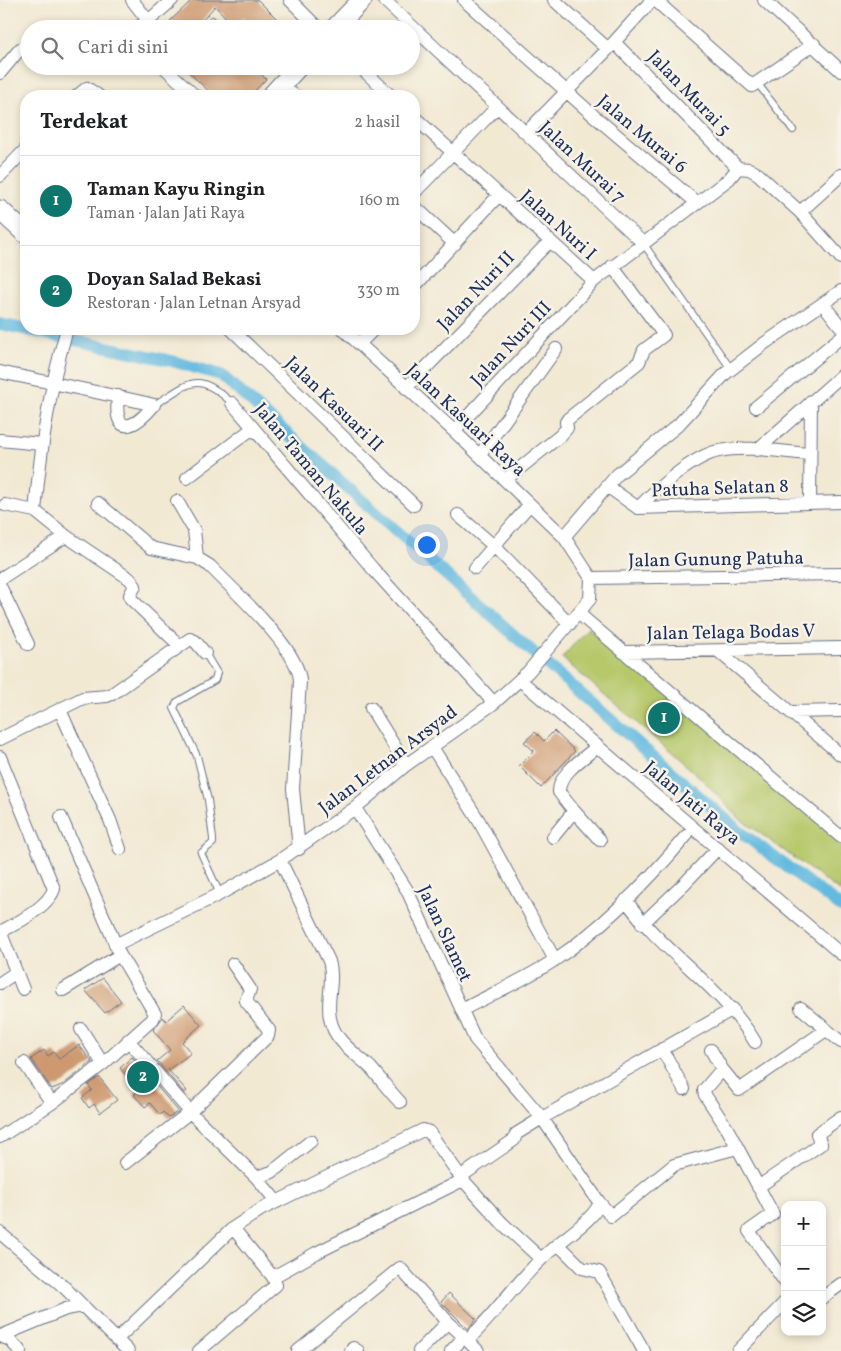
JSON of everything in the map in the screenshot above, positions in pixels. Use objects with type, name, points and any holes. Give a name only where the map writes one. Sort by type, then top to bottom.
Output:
[{"type":"street","points":[[132,0],[145,15],[142,20]]},
{"type":"street","points":[[148,20],[172,0]]},
{"type":"street","points":[[290,0],[310,20]]},
{"type":"street","name":"Jalan Murai 7","points":[[384,0],[405,20]]},
{"type":"street","name":"Jalan Murai 6","points":[[464,0],[566,91],[697,203]]},
{"type":"street","name":"Jalan Murai 5","points":[[554,0],[611,45],[738,168]]},
{"type":"street","points":[[526,133],[652,0]]},
{"type":"street","points":[[656,0],[751,85],[758,84],[814,44]]},
{"type":"street","points":[[764,0],[814,44],[841,71]]},
{"type":"street","points":[[342,20],[359,1]]},
{"type":"street","name":"Jalan Murai 7","points":[[420,34],[643,243]]},
{"type":"street","points":[[0,73],[20,49]]},
{"type":"street","points":[[172,75],[188,90]]},
{"type":"street","points":[[283,90],[291,75]]},
{"type":"street","points":[[369,75],[385,90]]},
{"type":"street","points":[[420,186],[497,107]]},
{"type":"street","name":"Jalan Nuri I","points":[[420,123],[594,281]]},
{"type":"street","points":[[0,176],[20,155]]},
{"type":"street","points":[[738,168],[754,170],[800,212],[841,258]]},
{"type":"street","name":"Jalan Nuri III","points":[[454,431],[594,281],[733,176],[738,168]]},
{"type":"street","points":[[800,212],[841,175]]},
{"type":"street","points":[[420,281],[499,194]]},
{"type":"street","points":[[0,210],[20,228]]},
{"type":"street","points":[[420,212],[454,244]]},
{"type":"street","name":"Jalan Nuri II","points":[[406,388],[550,241]]},
{"type":"street","points":[[505,480],[562,435],[567,429],[568,419],[639,362],[644,350],[664,335],[612,266]]},
{"type":"street","points":[[591,578],[564,537],[607,486],[627,464],[678,426],[731,369],[841,291]]},
{"type":"street","points":[[823,304],[841,327]]},
{"type":"street","points":[[35,511],[41,444],[52,383],[66,335]]},
{"type":"street","name":"Jalan Kasuari II","points":[[236,335],[414,505]]},
{"type":"street","name":"Jalan Kasuari Raya","points":[[349,335],[480,455],[564,537]]},
{"type":"street","points":[[359,344],[368,335]]},
{"type":"street","points":[[756,407],[841,337]]},
{"type":"street","points":[[480,455],[556,349]]},
{"type":"street","points":[[0,372],[118,396],[154,405],[139,422],[129,426],[124,424],[116,412],[118,396]]},
{"type":"street","points":[[758,450],[841,376]]},
{"type":"street","points":[[810,502],[811,401]]},
{"type":"street","name":"Jalan Taman Nakula","points":[[232,403],[360,554],[494,703]]},
{"type":"street","points":[[187,478],[253,428]]},
{"type":"street","points":[[0,440],[41,444]]},
{"type":"street","points":[[638,508],[669,480],[707,455],[726,450],[758,450],[810,454]]},
{"type":"street","name":"Patuha Selatan 8","points":[[607,486],[638,508],[841,502]]},
{"type":"street","points":[[177,501],[194,530],[197,558]]},
{"type":"street","points":[[98,503],[151,548],[197,558],[210,566],[279,639],[299,671],[292,789],[299,849]]},
{"type":"street","points":[[475,568],[530,504]]},
{"type":"street","points":[[5,505],[35,511],[66,536],[130,579],[135,586],[130,597],[145,614],[180,646]]},
{"type":"street","points":[[458,514],[494,546],[570,624]]},
{"type":"street","points":[[0,579],[66,536]]},
{"type":"street","name":"Jalan Gunung Patuha","points":[[591,578],[841,574]]},
{"type":"street","name":"Jalan Letnan Arsyad","points":[[63,990],[118,950],[299,849],[355,808],[406,765],[494,703],[524,676],[590,599],[591,578]]},
{"type":"street","points":[[0,586],[28,644]]},
{"type":"street","points":[[578,613],[841,837]]},
{"type":"street","points":[[0,739],[83,698],[103,697],[112,694],[180,646],[193,639],[205,654]]},
{"type":"street","name":"Jalan Telaga Bodas V","points":[[623,652],[841,648]]},
{"type":"street","points":[[718,651],[841,755]]},
{"type":"street","name":"Jalan Jati Raya","points":[[524,676],[598,746],[841,954]]},
{"type":"street","points":[[372,708],[406,765]]},
{"type":"street","points":[[60,710],[110,820],[120,849]]},
{"type":"street","points":[[791,712],[841,711]]},
{"type":"street","points":[[598,746],[568,773],[560,783],[559,792],[561,797],[600,840]]},
{"type":"street","points":[[432,747],[479,821],[555,960]]},
{"type":"street","points":[[0,758],[54,889],[48,899],[22,921],[0,932],[23,989]]},
{"type":"street","name":"Jalan Slamet","points":[[355,808],[407,890],[475,1039],[542,1118],[599,1202]]},
{"type":"street","points":[[553,837],[574,811]]},
{"type":"street","points":[[0,1137],[52,1103],[103,1064],[153,1018],[155,1012],[118,950],[61,817]]},
{"type":"street","points":[[462,1010],[555,960],[584,939],[626,900],[686,836]]},
{"type":"street","points":[[642,924],[718,848]]},
{"type":"street","points":[[280,860],[329,961],[332,977],[329,1008],[332,1029],[342,1042],[371,1068],[400,1102]]},
{"type":"street","points":[[626,900],[642,924],[733,1009],[755,1042]]},
{"type":"street","points":[[125,1163],[190,1112],[269,1032],[246,1001],[250,989],[233,964]]},
{"type":"street","points":[[0,983],[15,973]]},
{"type":"street","points":[[802,1008],[841,1042]]},
{"type":"street","points":[[273,1277],[462,1178],[514,1140],[516,1134],[733,1009]]},
{"type":"street","points":[[81,1030],[103,1064]]},
{"type":"street","points":[[710,1050],[739,1090],[826,1030]]},
{"type":"street","points":[[128,1040],[190,1112],[256,1177],[273,1198]]},
{"type":"street","points":[[662,1049],[684,1089]]},
{"type":"street","points":[[24,1063],[52,1103]]},
{"type":"street","points":[[722,1069],[706,1088],[705,1095],[728,1130],[773,1214],[749,1230],[781,1276]]},
{"type":"street","points":[[758,1187],[821,1144],[817,1134],[841,1117]]},
{"type":"street","points":[[116,1340],[233,1228],[273,1198],[423,1130],[429,1132],[462,1178],[502,1223],[540,1258]]},
{"type":"street","points":[[256,1177],[272,1172],[311,1141]]},
{"type":"street","points":[[599,1202],[611,1216],[674,1165],[737,1148]]},
{"type":"street","points":[[451,1351],[466,1339],[540,1258],[591,1217],[599,1207],[599,1202]]},
{"type":"street","points":[[199,1351],[274,1288],[276,1284],[273,1277],[233,1228]]},
{"type":"street","points":[[0,1233],[64,1287],[128,1351]]},
{"type":"street","points":[[558,1244],[582,1268],[598,1272],[644,1351]]},
{"type":"street","points":[[298,1351],[400,1268],[448,1322],[478,1351]]},
{"type":"street","points":[[826,1295],[841,1284]]},
{"type":"street","points":[[1,1336],[66,1309],[82,1305]]},
{"type":"street","points":[[738,1351],[781,1306]]},
{"type":"street","points":[[418,1351],[448,1322]]},
{"type":"street","points":[[1,1336],[10,1340],[20,1351]]},
{"type":"street","points":[[350,1351],[353,1348],[358,1351]]},
{"type":"lane","points":[[758,84],[793,130]]},
{"type":"lane","points":[[643,243],[731,369]]},
{"type":"lane","name":"Jalan Taman Nakula","points":[[154,405],[191,383],[198,382],[213,386],[232,403]]},
{"type":"lane","points":[[205,654],[217,673],[215,680],[177,702],[174,708],[197,756],[208,800],[213,843],[201,853],[220,894]]},
{"type":"green space","points":[[588,628],[841,841],[841,892],[739,818],[702,779],[562,658]]},
{"type":"building","points":[[192,0],[258,0],[278,20],[248,20],[245,17],[241,20],[228,20],[215,6],[203,20],[171,20]]},
{"type":"building","points":[[192,75],[262,75],[266,79],[256,90],[208,90]]},
{"type":"building","points":[[554,731],[575,751],[541,788],[519,766],[534,751],[524,742],[535,732],[544,741]]},
{"type":"building","points":[[103,978],[121,1001],[105,1013],[85,990]]},
{"type":"building","points":[[184,1005],[201,1025],[182,1042],[191,1053],[168,1070],[187,1091],[184,1093],[157,1061],[170,1050],[153,1030],[163,1017],[166,1021]]},
{"type":"building","points":[[79,1045],[92,1062],[64,1084],[52,1089],[31,1059],[44,1050],[48,1056],[54,1052],[59,1059]]},
{"type":"building","points":[[132,1057],[178,1111],[169,1118],[163,1112],[160,1115],[150,1103],[145,1107],[134,1095],[138,1090],[120,1068]]},
{"type":"building","points":[[99,1077],[117,1100],[100,1113],[94,1104],[89,1108],[82,1098],[92,1090],[88,1085]]},
{"type":"building","points":[[449,1293],[476,1319],[468,1329],[441,1302]]},
{"type":"waterway","points":[[0,324],[20,328]]},
{"type":"waterway","points":[[51,335],[172,361],[221,375],[534,653],[739,831],[841,907]]},
{"type":"place","name":"Taman Kayu Ringin","points":[[664,718]]},
{"type":"place","name":"Doyan Salad Bekasi","points":[[143,1077]]}]
